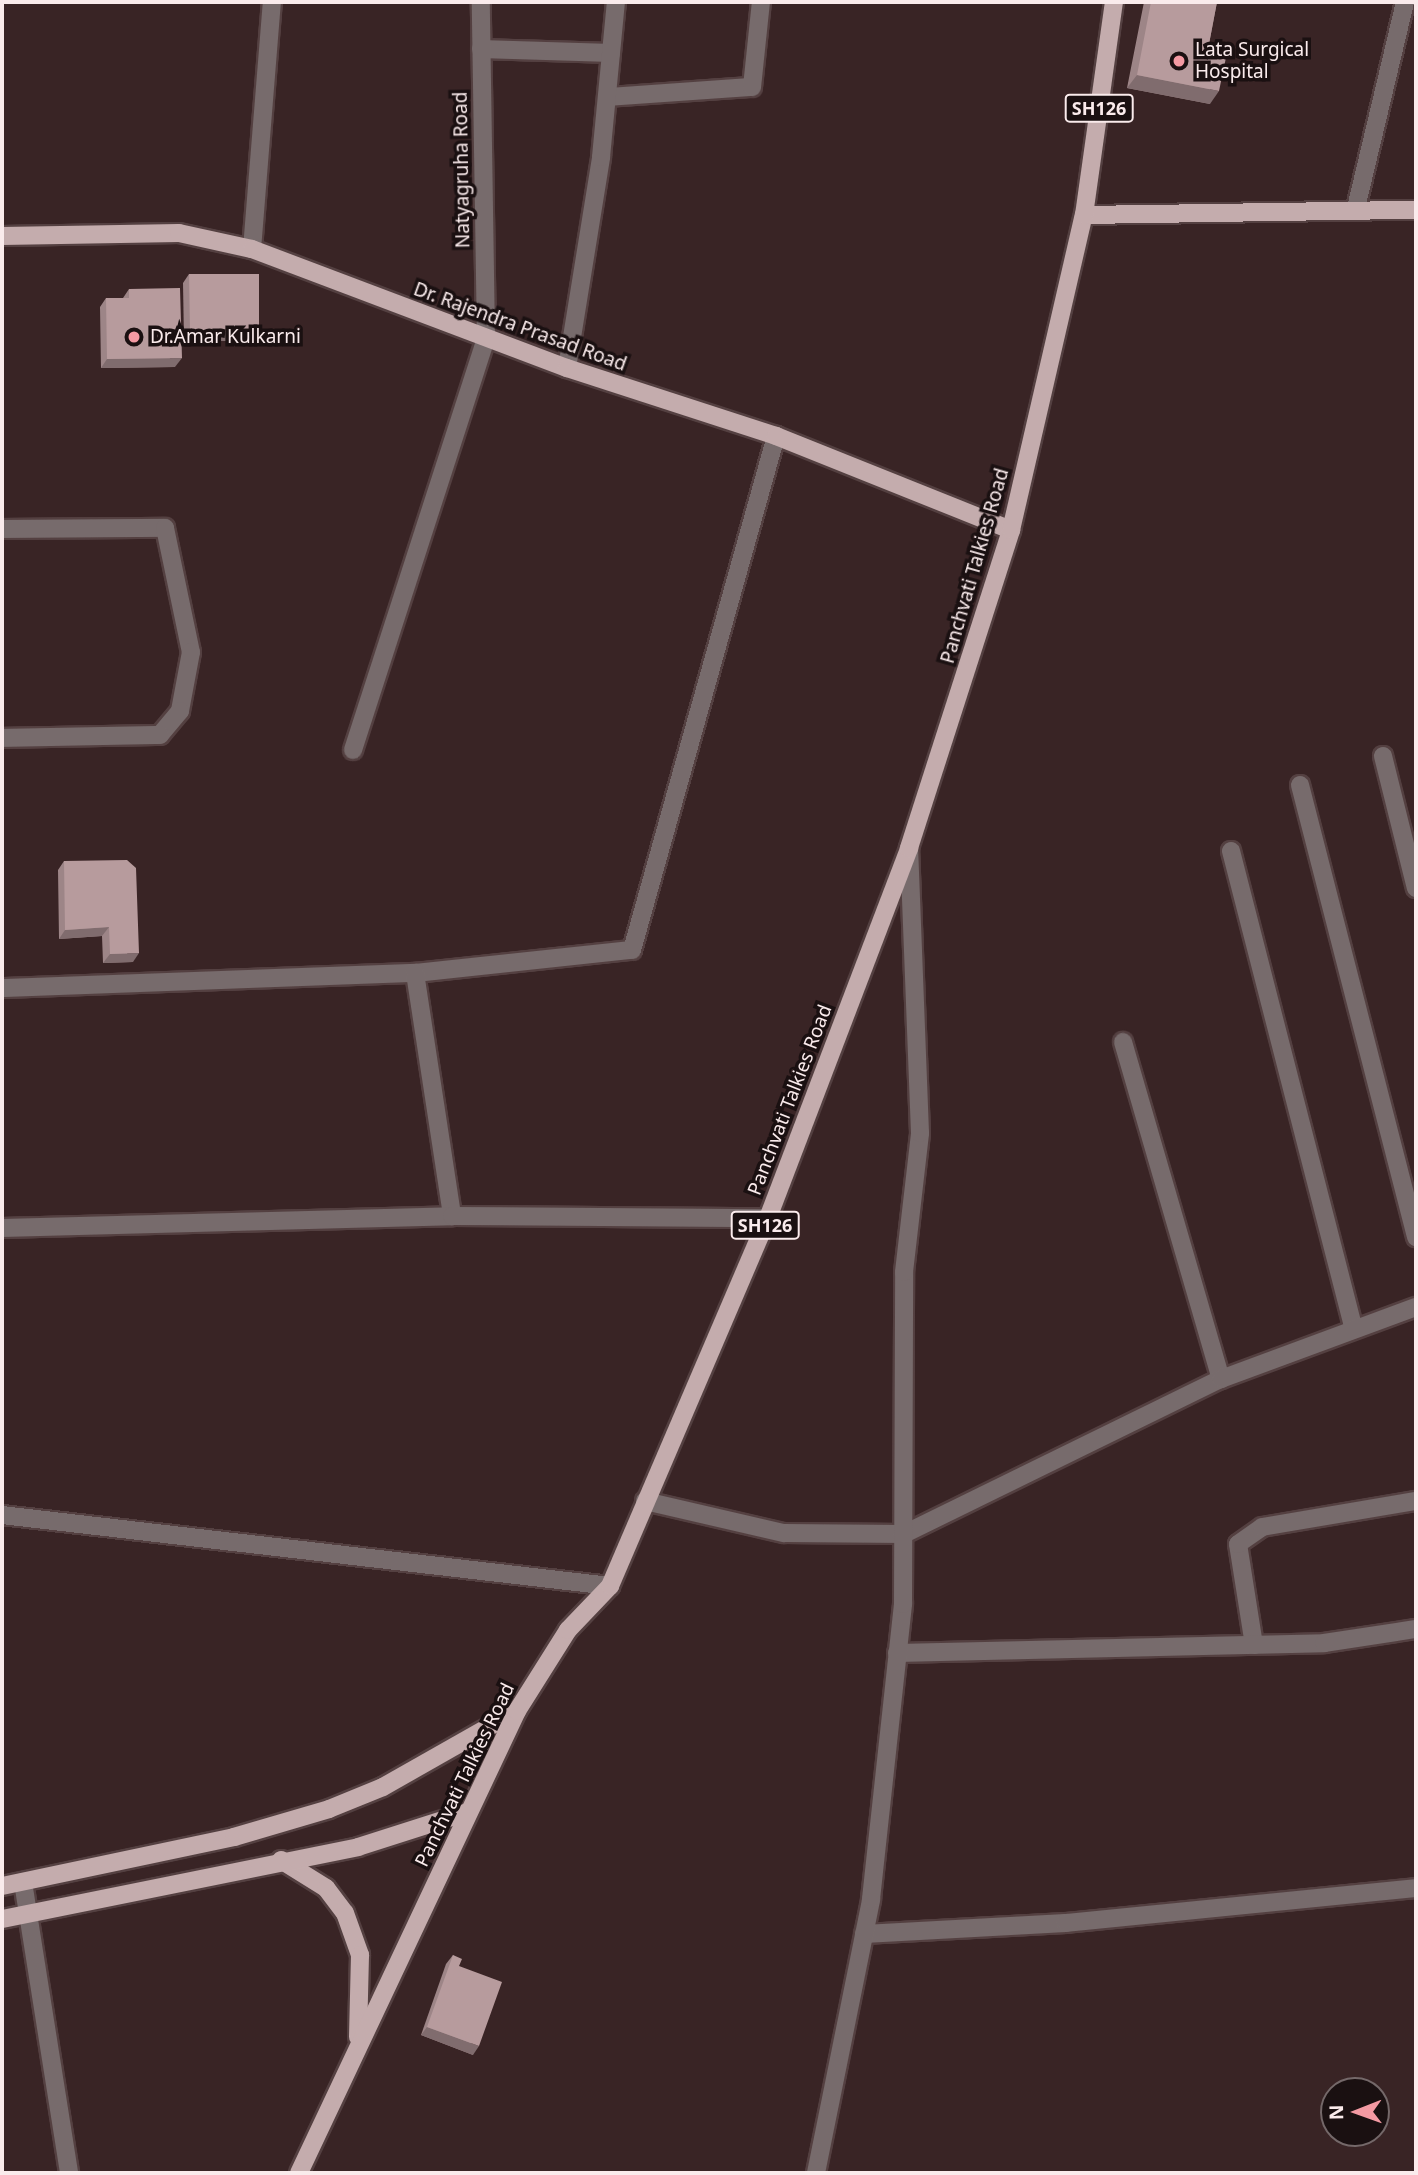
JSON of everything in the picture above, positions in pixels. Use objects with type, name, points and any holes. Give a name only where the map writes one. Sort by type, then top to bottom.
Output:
[{"type":"main road","name":"SH126","points":[[1084,215],[1115,2]]},
{"type":"main road","points":[[1084,215],[1356,208],[1416,210]]},
{"type":"main road","name":"Panchvati Talkies Road","points":[[299,2173],[517,1711],[568,1630],[610,1586],[768,1218],[909,848],[1011,530],[1084,215]]},
{"type":"main road","name":"Dr. Rajendra Prasad Road","points":[[2,236],[178,233],[252,249],[567,368],[776,436],[1011,530]]},
{"type":"main road","points":[[2,1886],[234,1837],[329,1809],[383,1787],[517,1711]]},
{"type":"main road","points":[[2,1919],[385,1840],[468,1812]]},
{"type":"main road","points":[[281,1860],[326,1888],[345,1913],[360,1955],[357,2048]]},
{"type":"street","points":[[252,249],[272,2]]},
{"type":"street","name":"Natyagruha Road","points":[[353,750],[486,338],[481,2]]},
{"type":"street","points":[[567,368],[608,97],[616,2]]},
{"type":"street","points":[[608,97],[752,87],[761,2]]},
{"type":"street","points":[[1356,208],[1405,2]]},
{"type":"street","points":[[481,49],[611,53]]},
{"type":"street","points":[[2,988],[415,973],[632,950],[776,436]]},
{"type":"street","points":[[2,529],[165,528],[191,652],[180,710],[160,735],[2,738]]},
{"type":"street","points":[[1383,756],[1416,888]]},
{"type":"street","points":[[1300,785],[1416,1237]]},
{"type":"street","points":[[816,2173],[864,1934],[897,1653],[904,1534],[904,1272],[920,1133],[909,848]]},
{"type":"street","points":[[1231,851],[1353,1327]]},
{"type":"street","points":[[415,973],[452,1216]]},
{"type":"street","points":[[1123,1042],[1221,1379]]},
{"type":"street","points":[[2,1228],[452,1216],[768,1218]]},
{"type":"street","points":[[645,1500],[784,1533],[904,1534],[1221,1379],[1353,1327],[1416,1307]]},
{"type":"street","points":[[1254,1645],[1238,1544],[1262,1527],[1416,1500]]},
{"type":"street","points":[[2,1515],[610,1586]]},
{"type":"street","points":[[897,1653],[1324,1643],[1416,1629]]},
{"type":"street","points":[[23,1882],[69,2173]]},
{"type":"street","points":[[864,1934],[1079,1922],[1416,1888]]},
{"type":"building","points":[[1151,2],[1217,2],[1209,44],[1228,48],[1219,91],[1137,75]]},
{"type":"building","points":[[189,274],[259,274],[259,332],[190,332]]},
{"type":"building","points":[[180,288],[182,358],[107,359],[106,298],[129,298],[129,289]]},
{"type":"building","points":[[127,860],[136,868],[139,953],[110,954],[109,927],[65,930],[64,861]]},
{"type":"building","points":[[453,1955],[462,1959],[459,1966],[502,1982],[479,2046],[427,2027]]},
{"type":"place","name":"Lata Surgical Hospital","points":[[1179,61]]},
{"type":"place","name":"Dr.Amar Kulkarni","points":[[134,337]]}]
